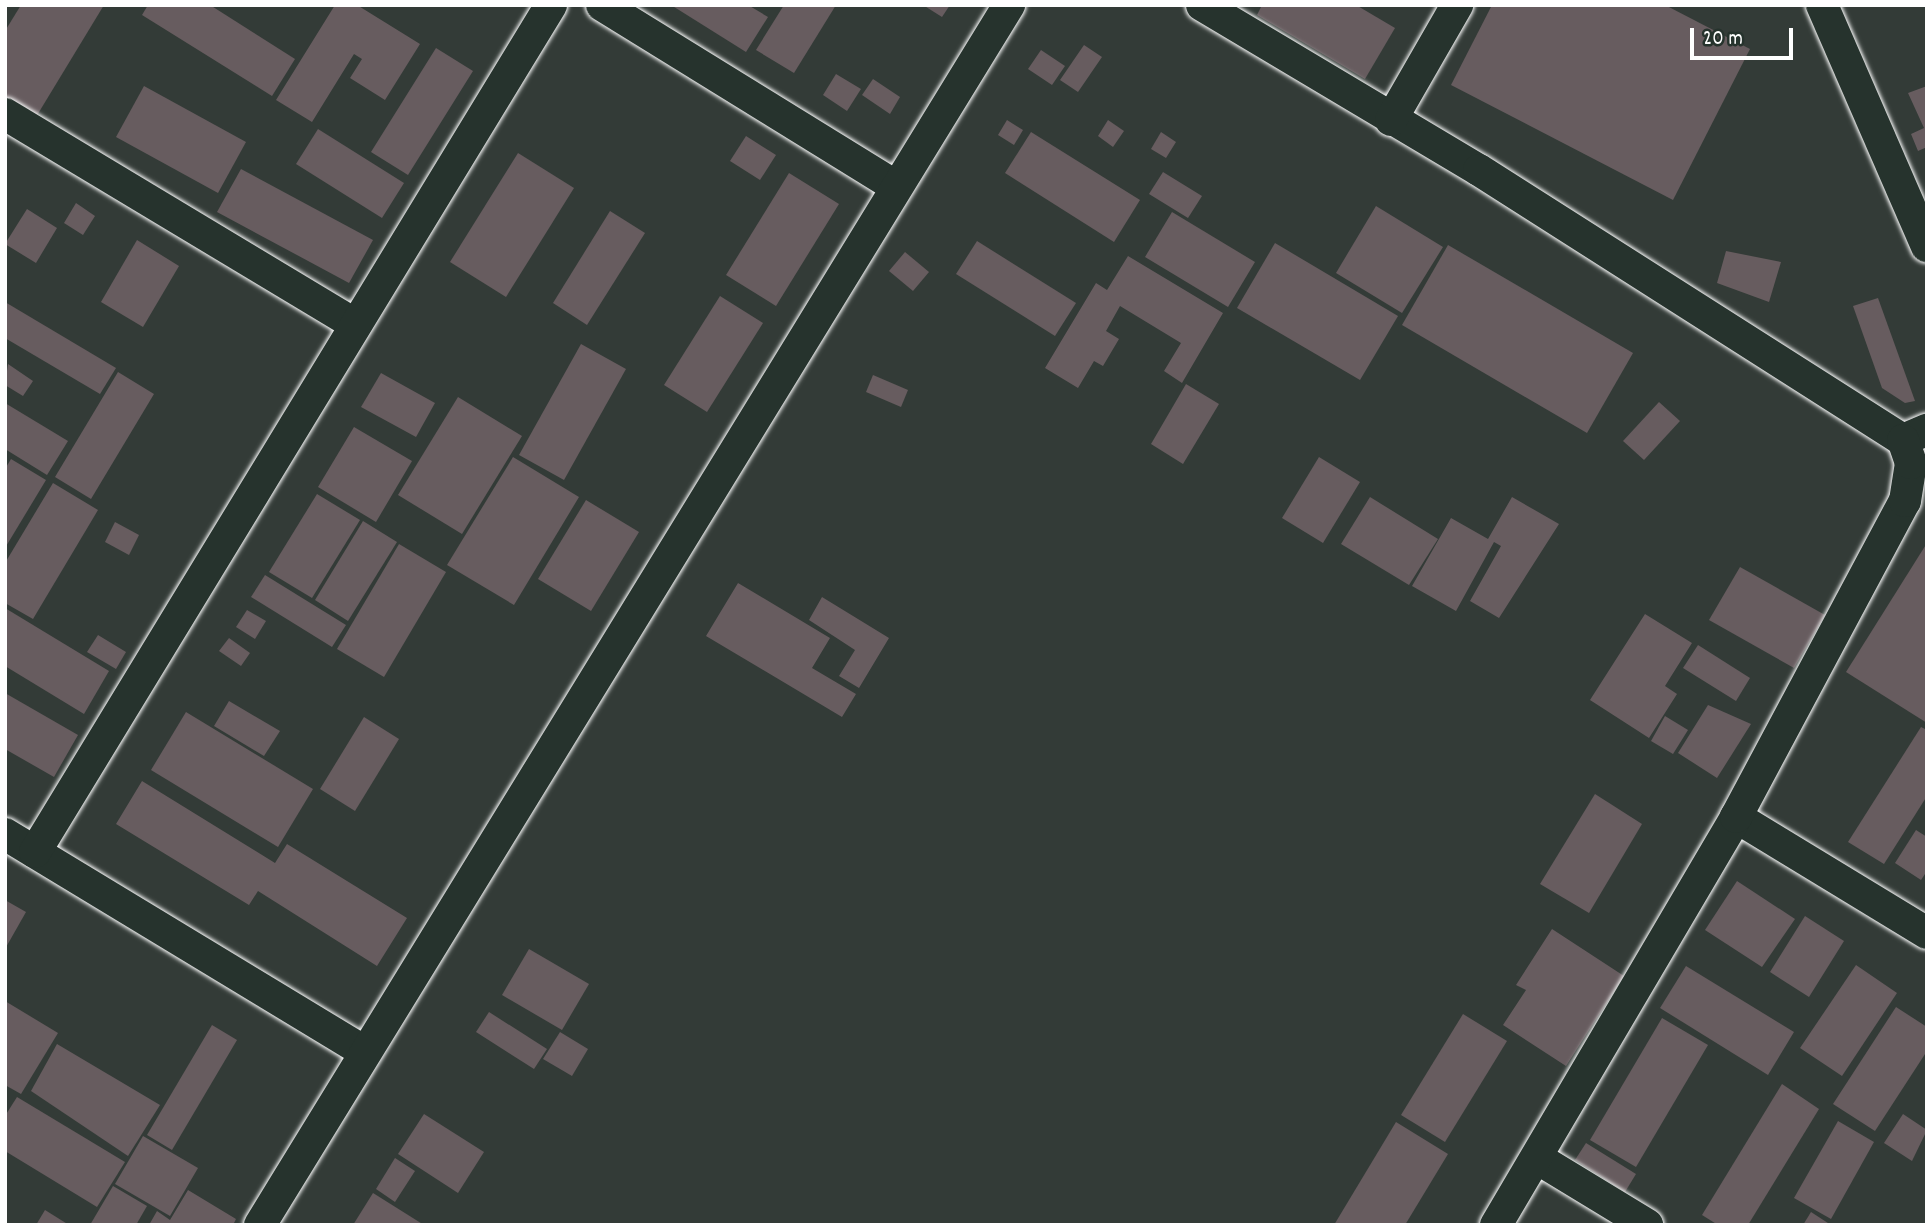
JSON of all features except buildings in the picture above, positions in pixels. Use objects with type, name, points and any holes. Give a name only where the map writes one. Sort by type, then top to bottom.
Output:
[{"type":"street","points":[[35,852],[354,323],[551,5]]},
{"type":"street","points":[[603,5],[895,186]]},
{"type":"street","points":[[260,1225],[895,186],[1009,5]]},
{"type":"street","points":[[1202,5],[1915,435],[1905,501],[1736,817],[1496,1225]]},
{"type":"street","points":[[1391,120],[1457,5]]},
{"type":"street","points":[[1822,5],[1927,246]]},
{"type":"street","points":[[5,114],[354,323]]},
{"type":"street","points":[[1736,817],[1927,933]]},
{"type":"street","points":[[5,834],[364,1051]]},
{"type":"street","points":[[1537,1158],[1647,1225]]}]
